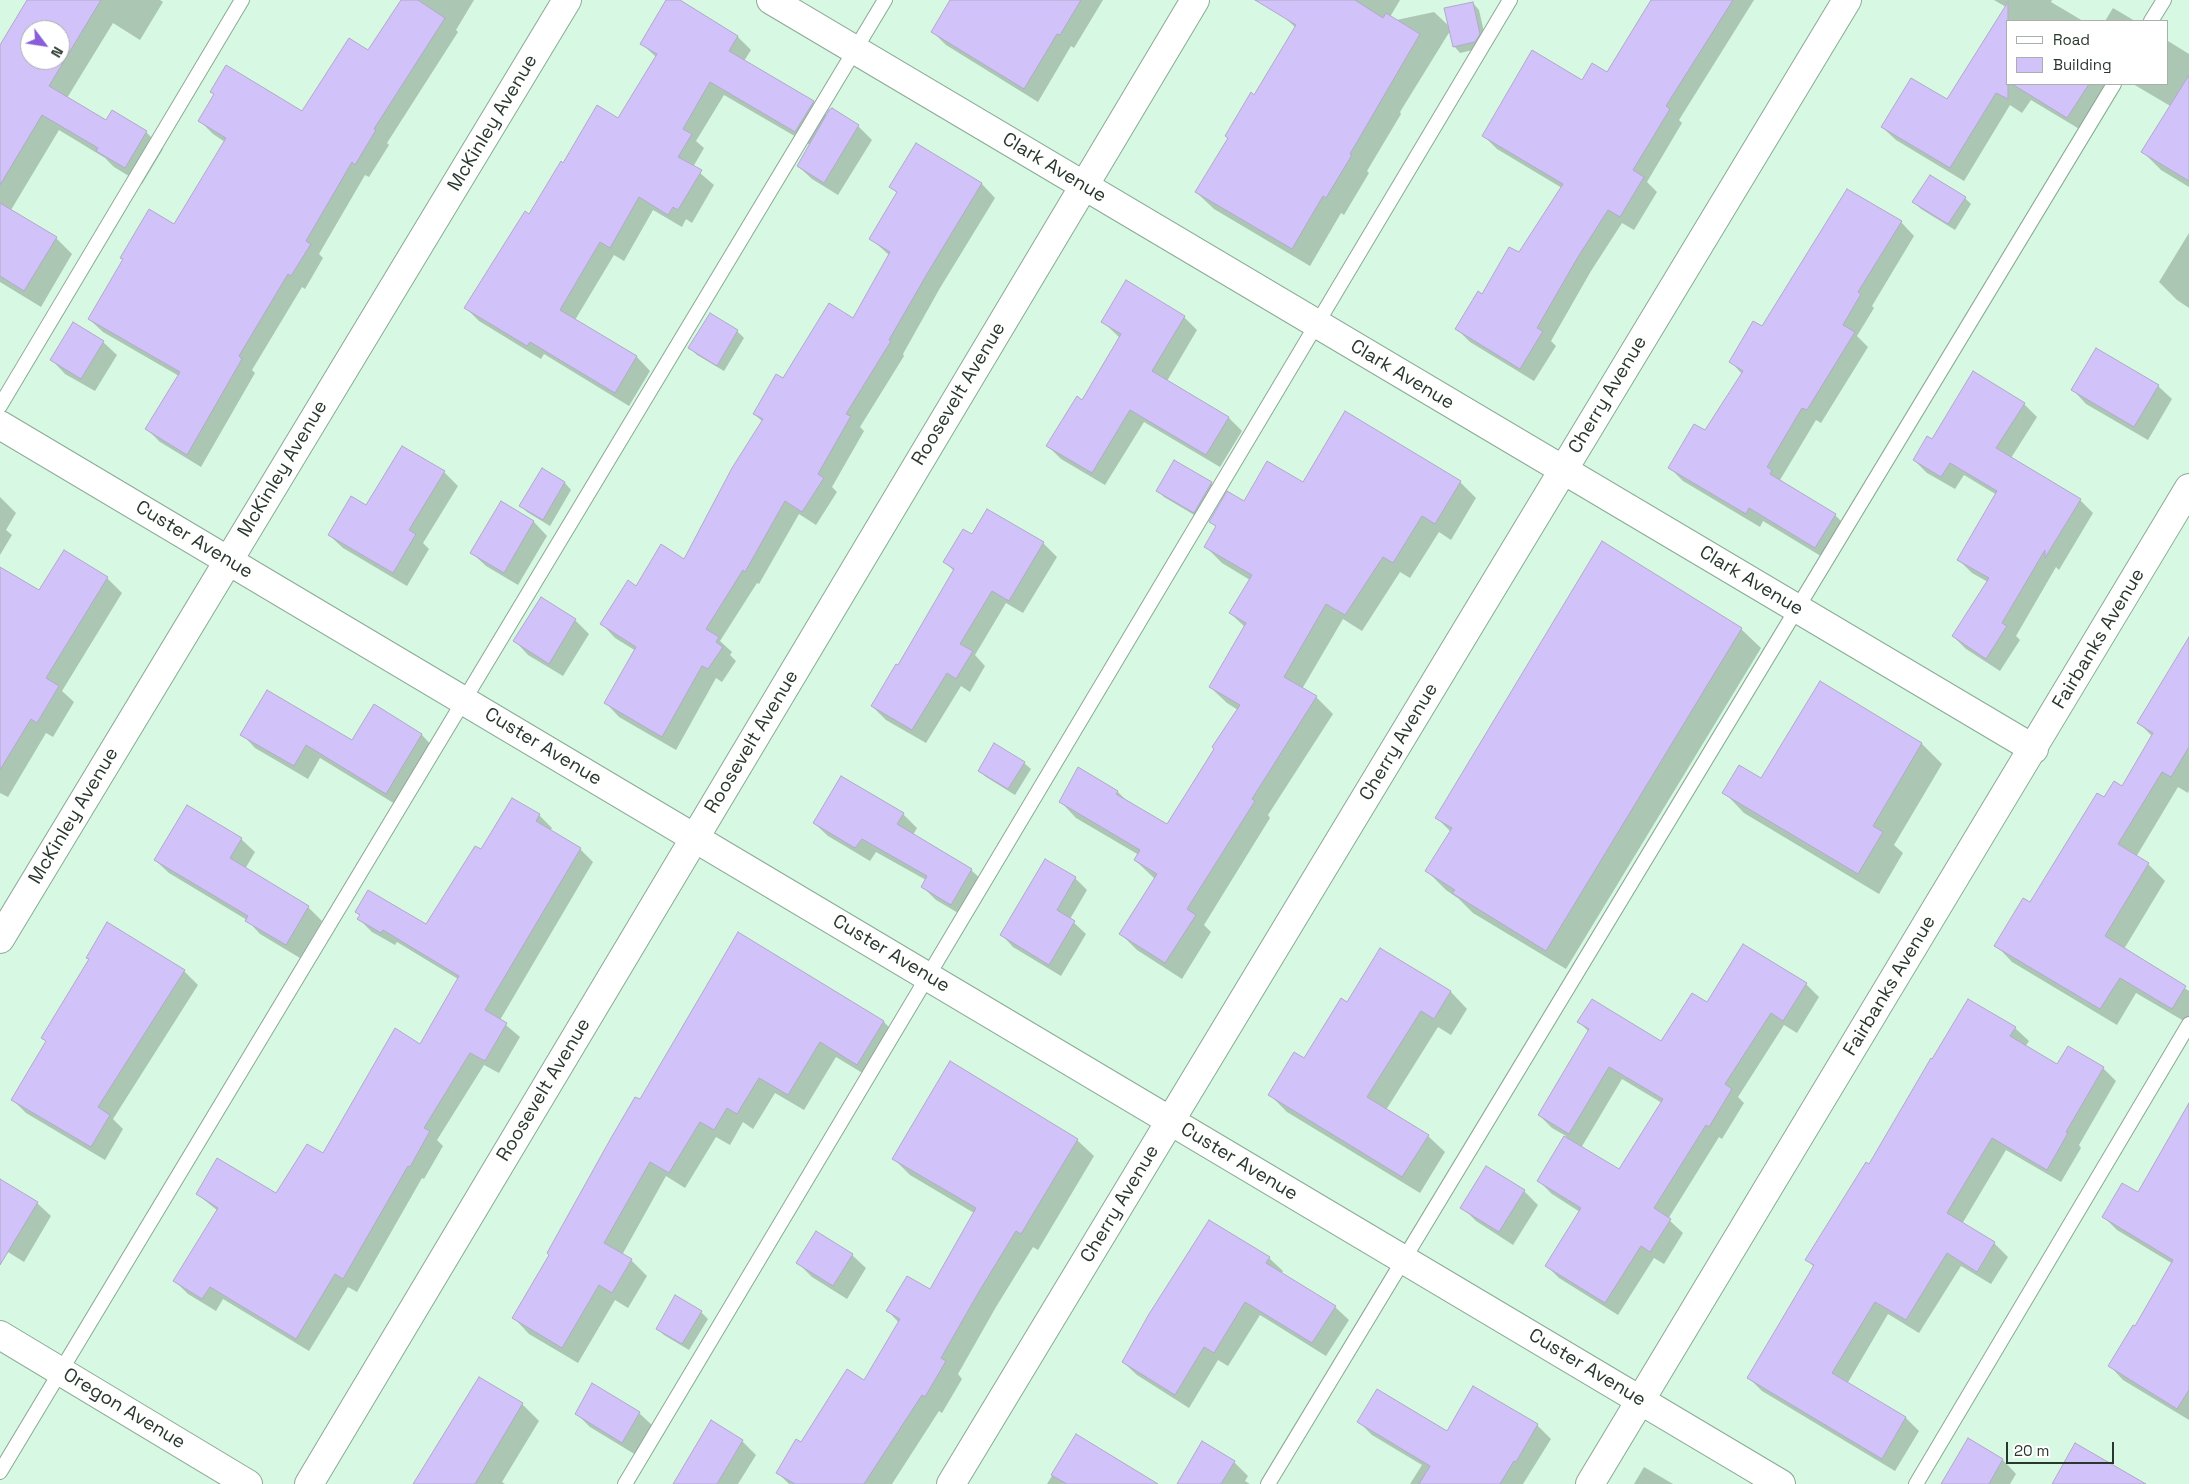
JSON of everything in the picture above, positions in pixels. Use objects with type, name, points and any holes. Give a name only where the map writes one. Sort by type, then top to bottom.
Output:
[{"type":"street","name":"McKinley Avenue","points":[[0,939],[567,0]]},
{"type":"street","name":"Clark Avenue","points":[[771,0],[2034,749]]},
{"type":"street","name":"Roosevelt Avenue","points":[[309,1484],[1195,0]]},
{"type":"street","name":"Cherry Avenue","points":[[951,1484],[1847,0]]},
{"type":"street","name":"Custer Avenue","points":[[0,425],[1781,1484]]},
{"type":"street","name":"Fairbanks Avenue","points":[[1590,1484],[2034,749],[2189,488]]},
{"type":"street","name":"Oregon Avenue","points":[[0,1335],[248,1484]]},
{"type":"lane","points":[[0,406],[242,0]]},
{"type":"lane","points":[[0,1472],[884,0]]},
{"type":"lane","points":[[625,1484],[1510,0]]},
{"type":"lane","points":[[2152,20],[2164,0]]},
{"type":"lane","points":[[1268,1484],[2113,85]]},
{"type":"lane","points":[[1916,1484],[2189,1024]]},
{"type":"building","points":[[27,0],[101,0],[70,51],[70,20],[20,20],[20,70],[59,70],[49,86],[106,120],[112,110],[147,131],[125,168],[96,151],[98,148],[42,115],[0,185],[0,45]]},
{"type":"building","points":[[401,0],[418,0],[445,18],[374,129],[376,130],[355,165],[352,162],[306,241],[311,244],[291,276],[288,274],[239,356],[242,359],[187,455],[145,429],[180,372],[88,319],[123,259],[120,258],[149,209],[174,224],[226,138],[198,121],[214,94],[210,92],[226,65],[302,111],[349,38],[368,50]]},
{"type":"building","points":[[666,0],[680,0],[738,36],[729,51],[814,101],[795,132],[710,82],[683,129],[692,134],[678,157],[702,170],[678,210],[673,207],[668,215],[639,197],[610,248],[600,242],[560,310],[637,356],[615,393],[530,342],[527,346],[464,308],[525,211],[529,214],[561,161],[563,163],[597,105],[618,118],[657,54],[640,44]]},
{"type":"building","points":[[950,0],[1081,0],[1060,35],[1057,34],[1024,89],[931,32]]},
{"type":"building","points":[[1255,0],[1355,0],[1383,18],[1386,13],[1420,34],[1350,154],[1352,155],[1326,198],[1323,196],[1292,249],[1195,192],[1228,138],[1225,136],[1251,92],[1254,95],[1296,25]]},
{"type":"building","points":[[1651,0],[1733,0],[1666,106],[1670,109],[1633,170],[1644,177],[1620,217],[1608,210],[1537,328],[1543,331],[1520,369],[1455,329],[1478,291],[1482,294],[1509,247],[1519,252],[1563,184],[1482,136],[1532,50],[1582,80],[1592,63],[1607,72]]},
{"type":"building","points":[[1473,2],[1480,34],[1475,42],[1453,47],[1444,8]]},
{"type":"building","points":[[2008,2],[2008,20],[2006,20],[2006,85],[2008,85],[2008,99],[1996,93],[1950,168],[1881,127],[1911,78],[1947,99]]},
{"type":"building","points":[[2189,75],[2189,181],[2141,152]]},
{"type":"building","points":[[2014,85],[2088,85],[2067,118]]},
{"type":"building","points":[[832,108],[859,125],[824,183],[797,166],[829,110]]},
{"type":"building","points":[[916,143],[982,183],[927,274],[889,340],[891,341],[846,414],[851,416],[818,474],[824,478],[802,512],[785,501],[745,572],[743,570],[706,629],[719,637],[716,642],[723,647],[708,669],[702,666],[662,737],[604,703],[636,647],[600,624],[628,580],[636,586],[661,544],[684,559],[732,468],[763,419],[753,414],[776,374],[783,378],[829,303],[853,318],[890,252],[869,239],[897,192],[889,187]]},
{"type":"building","points":[[1930,175],[1966,197],[1948,224],[1912,202]]},
{"type":"building","points":[[1847,189],[1902,221],[1858,292],[1861,294],[1843,325],[1855,332],[1807,410],[1802,408],[1767,467],[1772,470],[1770,474],[1836,514],[1815,548],[1749,508],[1746,514],[1668,468],[1694,424],[1705,430],[1743,371],[1729,362],[1753,321],[1762,326]]},
{"type":"building","points":[[0,203],[57,237],[24,291],[0,276]]},
{"type":"building","points":[[1126,280],[1185,316],[1152,371],[1229,417],[1206,455],[1130,410],[1092,473],[1046,446],[1077,396],[1082,400],[1121,334],[1101,322]]},
{"type":"building","points":[[710,313],[738,330],[717,366],[688,348]]},
{"type":"building","points":[[73,322],[104,341],[81,379],[50,360]]},
{"type":"building","points":[[2096,348],[2159,385],[2134,427],[2071,390]]},
{"type":"building","points":[[1973,371],[2025,403],[1996,448],[2081,499],[2045,558],[2045,550],[2002,623],[2007,626],[1986,659],[1952,636],[1989,578],[1957,560],[1997,491],[1950,463],[1941,477],[1913,460],[1927,436],[1932,439]]},
{"type":"building","points":[[1345,411],[1461,481],[1435,524],[1422,516],[1393,563],[1383,557],[1345,615],[1326,604],[1284,677],[1317,696],[1252,799],[1255,801],[1187,909],[1196,915],[1165,963],[1119,934],[1157,874],[1134,860],[1140,850],[1059,802],[1078,767],[1118,791],[1116,794],[1167,824],[1214,749],[1212,747],[1240,705],[1209,687],[1246,623],[1229,613],[1252,575],[1204,547],[1216,526],[1209,522],[1227,491],[1244,501],[1267,461],[1303,482]]},
{"type":"building","points":[[402,446],[445,471],[409,530],[416,534],[393,573],[328,535],[351,496],[366,505]]},
{"type":"building","points":[[1174,460],[1212,482],[1194,513],[1156,491]]},
{"type":"building","points":[[542,468],[565,482],[543,520],[519,506]]},
{"type":"building","points":[[501,501],[534,521],[504,573],[470,553]]},
{"type":"building","points":[[987,509],[1044,542],[1009,601],[992,591],[960,644],[973,651],[956,679],[947,673],[912,730],[871,706],[896,664],[898,665],[954,569],[943,562],[963,529],[972,534]]},
{"type":"building","points":[[1602,541],[1742,628],[1546,951],[1452,893],[1455,890],[1425,871],[1452,828],[1435,818]]},
{"type":"building","points":[[64,550],[108,577],[46,678],[59,686],[37,723],[31,719],[0,770],[0,567],[39,590]]},
{"type":"building","points":[[541,597],[576,619],[549,664],[513,641]]},
{"type":"building","points":[[2189,637],[2189,747],[2171,777],[2162,772],[2118,844],[2149,863],[2105,936],[2186,986],[2172,1009],[2120,978],[2100,1009],[1994,946],[2023,898],[2030,902],[2097,793],[2104,797],[2114,781],[2122,786],[2153,733],[2137,723]]},
{"type":"building","points":[[1820,681],[1922,743],[1873,826],[1883,832],[1858,874],[1722,793],[1739,765],[1761,778]]},
{"type":"building","points":[[267,690],[352,740],[374,704],[422,734],[386,794],[306,745],[294,766],[240,735]]},
{"type":"building","points":[[994,743],[1025,762],[1008,789],[978,771]]},
{"type":"building","points":[[841,776],[904,813],[897,824],[972,869],[951,905],[921,887],[927,876],[862,839],[855,848],[813,823]]},
{"type":"building","points":[[512,798],[540,814],[536,821],[581,848],[485,1010],[507,1023],[485,1061],[470,1053],[424,1128],[430,1131],[410,1167],[408,1166],[343,1279],[335,1274],[296,1339],[210,1287],[202,1299],[173,1281],[218,1208],[196,1194],[217,1158],[276,1193],[307,1144],[323,1153],[395,1028],[420,1044],[459,976],[383,930],[381,933],[357,919],[360,915],[355,912],[368,890],[426,924],[475,846],[481,849]]},
{"type":"building","points":[[187,805],[242,838],[230,858],[309,906],[286,945],[245,921],[248,916],[154,860]]},
{"type":"building","points":[[1045,859],[1076,877],[1057,910],[1075,921],[1049,965],[1000,935]]},
{"type":"building","points":[[107,922],[185,970],[98,1107],[110,1115],[91,1147],[11,1100],[46,1041],[41,1038],[89,959],[86,958]]},
{"type":"building","points":[[738,932],[884,1021],[857,1065],[820,1042],[788,1095],[759,1078],[737,1114],[727,1108],[714,1130],[700,1122],[669,1173],[650,1162],[604,1243],[632,1259],[612,1293],[599,1285],[562,1348],[512,1318],[549,1255],[547,1253],[635,1097],[640,1099]]},
{"type":"building","points":[[1743,944],[1807,983],[1783,1021],[1771,1013],[1725,1084],[1732,1089],[1709,1127],[1706,1125],[1654,1208],[1671,1219],[1650,1252],[1641,1246],[1605,1303],[1545,1266],[1581,1208],[1537,1181],[1564,1136],[1619,1169],[1663,1099],[1609,1067],[1569,1134],[1538,1115],[1589,1029],[1577,1022],[1592,999],[1661,1041],[1692,993],[1707,1002]]},
{"type":"building","points":[[1380,948],[1451,991],[1434,1019],[1421,1011],[1367,1097],[1429,1135],[1402,1177],[1268,1095],[1294,1052],[1304,1058],[1341,998],[1347,1002]]},
{"type":"building","points":[[1968,999],[2016,1027],[2010,1036],[2057,1064],[2068,1046],[2104,1067],[2066,1132],[2068,1133],[2047,1170],[1992,1138],[1947,1213],[1995,1242],[1977,1272],[1947,1253],[1906,1320],[1875,1302],[1832,1373],[1906,1417],[1882,1459],[1747,1378],[1814,1265],[1805,1260],[1866,1162],[1869,1164]]},
{"type":"building","points":[[950,1061],[1078,1139],[1021,1234],[1016,1231],[980,1290],[941,1358],[946,1361],[925,1397],[922,1395],[864,1484],[795,1484],[776,1473],[796,1439],[801,1442],[847,1369],[864,1380],[900,1319],[886,1311],[907,1276],[930,1289],[976,1208],[892,1159]]},
{"type":"building","points":[[2189,1103],[2189,1390],[2177,1409],[2108,1366],[2133,1325],[2135,1326],[2173,1260],[2102,1217],[2122,1183],[2138,1192]]},
{"type":"building","points":[[1486,1166],[1525,1190],[1499,1232],[1460,1208]]},
{"type":"building","points":[[0,1179],[38,1202],[0,1265]]},
{"type":"building","points":[[1209,1220],[1270,1257],[1266,1263],[1336,1306],[1312,1343],[1245,1302],[1214,1353],[1204,1347],[1175,1395],[1122,1362],[1149,1314]]},
{"type":"building","points":[[816,1231],[853,1254],[833,1286],[796,1263]]},
{"type":"building","points":[[675,1295],[702,1311],[682,1344],[656,1329]]},
{"type":"building","points":[[479,1377],[523,1403],[475,1484],[413,1484]]},
{"type":"building","points":[[592,1383],[640,1412],[622,1443],[575,1414]]},
{"type":"building","points":[[1473,1386],[1538,1424],[1516,1462],[1514,1461],[1500,1484],[1419,1484],[1430,1466],[1357,1422],[1377,1389],[1447,1431]]},
{"type":"building","points":[[711,1420],[743,1440],[717,1484],[673,1484]]},
{"type":"building","points":[[1076,1434],[1158,1484],[1067,1484],[1051,1475]]},
{"type":"building","points":[[1968,1438],[2003,1459],[1989,1484],[1941,1484]]},
{"type":"building","points":[[1202,1441],[1235,1461],[1221,1484],[1177,1484]]},
{"type":"building","points":[[2075,1443],[2146,1484],[2052,1484]]}]
